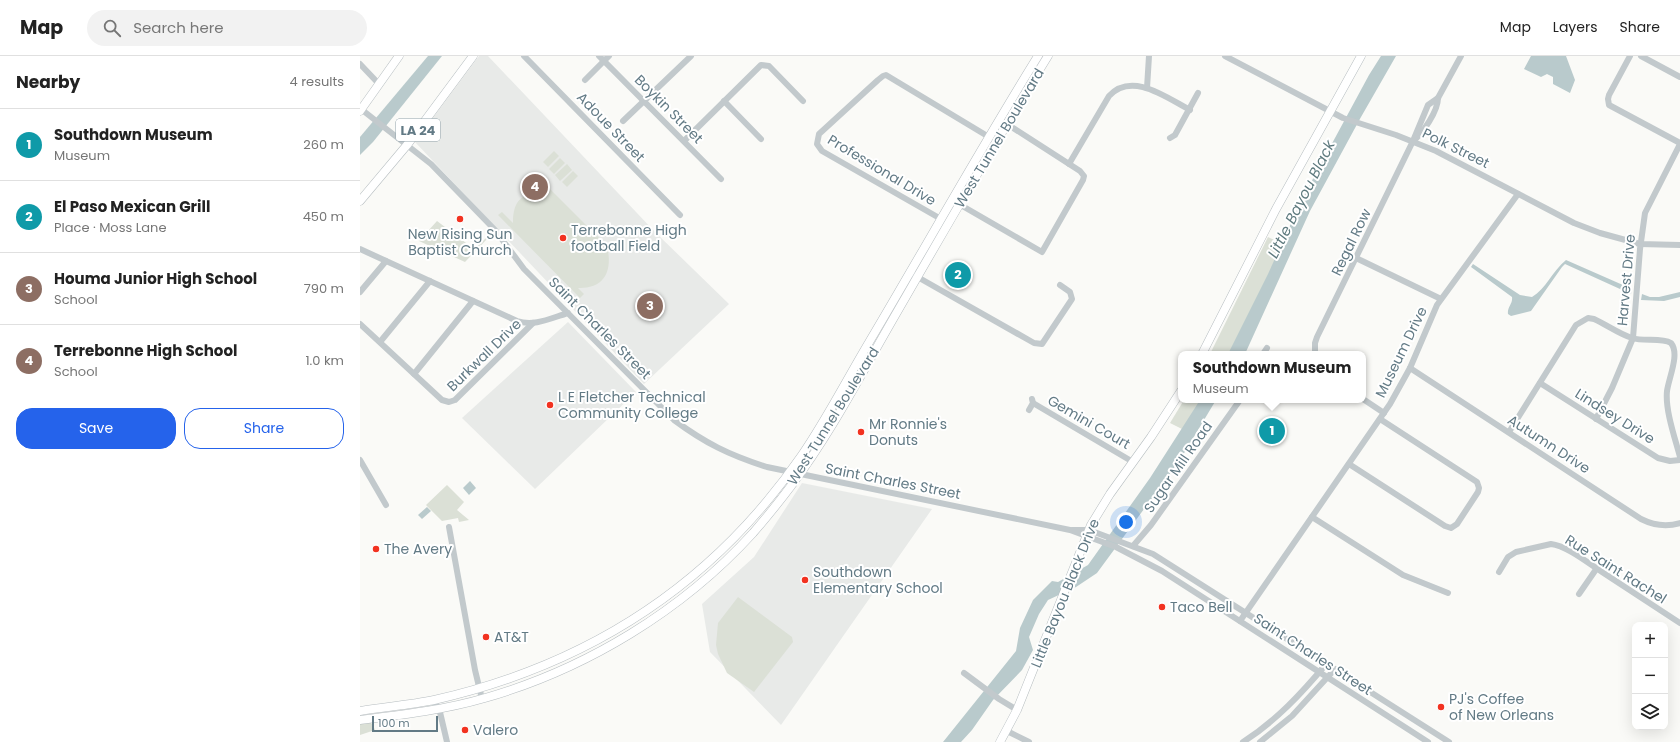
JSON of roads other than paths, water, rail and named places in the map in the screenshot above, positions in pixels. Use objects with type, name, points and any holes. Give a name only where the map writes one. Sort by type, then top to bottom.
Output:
[{"type":"main road","points":[[361,110],[399,56]]},
{"type":"main road","name":"LA 24","points":[[360,202],[407,145],[473,56]]},
{"type":"main road","name":"West Tunnel Boulevard","points":[[360,720],[439,708],[482,699],[513,690],[564,669],[624,638],[659,616],[695,588],[730,556],[754,532],[799,475],[828,430],[956,202],[989,137],[1038,56]]},
{"type":"main road","name":"West Tunnel Boulevard","points":[[361,712],[432,700],[480,689],[523,675],[561,659],[609,635],[645,613],[693,577],[720,552],[762,508],[807,448],[914,275],[940,219],[956,202],[1007,124],[1048,56]]},
{"type":"main road","points":[[1204,351],[1276,209],[1362,56]]},
{"type":"main road","name":"Little Bayou Black Drive","points":[[1003,741],[1006,731],[1018,710],[1063,599],[1087,533],[1110,494],[1178,395]]},
{"type":"street","name":"Adoue Street","points":[[524,56],[680,215]]},
{"type":"street","name":"Boykin Street","points":[[599,56],[721,179]]},
{"type":"street","points":[[585,80],[609,56]]},
{"type":"street","points":[[623,121],[691,56]]},
{"type":"street","points":[[1147,88],[1149,56]]},
{"type":"street","name":"Polk Street","points":[[1225,56],[1343,118],[1413,141],[1490,178],[1518,194],[1580,225],[1600,233],[1640,244],[1680,245]]},
{"type":"street","points":[[1413,141],[1420,136],[1433,114],[1438,103],[1438,98],[1461,56]]},
{"type":"street","points":[[1630,56],[1608,96],[1609,105],[1680,144]]},
{"type":"street","points":[[1641,56],[1680,77]]},
{"type":"street","points":[[360,64],[379,84]]},
{"type":"street","points":[[684,142],[758,68],[764,65],[769,66],[803,101]]},
{"type":"street","name":"Professional Drive","points":[[940,219],[822,151],[817,144],[819,134],[882,76],[886,75],[989,137]]},
{"type":"street","points":[[1069,164],[1114,90],[1129,85],[1147,88],[1190,110]]},
{"type":"street","points":[[1170,138],[1175,135],[1198,93]]},
{"type":"street","points":[[1413,141],[1425,110],[1428,105],[1438,98]]},
{"type":"street","points":[[724,101],[761,139]]},
{"type":"street","name":"Saint Charles Street","points":[[361,110],[431,164],[495,230],[524,268],[674,420],[695,436],[715,448],[743,460],[799,475],[1087,533],[1100,538],[1116,548],[1151,565],[1428,742]]},
{"type":"street","points":[[1425,110],[1433,114]]},
{"type":"street","points":[[956,202],[1042,252],[1084,176],[1080,171],[1007,124]]},
{"type":"street","name":"Regal Row","points":[[1315,351],[1315,343],[1318,336],[1413,141]]},
{"type":"street","name":"Harvest Drive","points":[[1596,419],[1612,388],[1633,338],[1640,244],[1647,209],[1680,144]]},
{"type":"street","name":"Museum Drive","points":[[1240,621],[1384,413],[1410,368],[1430,318],[1441,299],[1518,194]]},
{"type":"street","points":[[360,249],[473,302],[525,324],[568,313]]},
{"type":"street","points":[[1356,258],[1441,299]]},
{"type":"street","points":[[360,292],[386,261]]},
{"type":"street","points":[[914,275],[1034,343],[1042,344],[1072,299],[1070,292],[1060,285]]},
{"type":"street","points":[[380,342],[430,281]]},
{"type":"street","points":[[414,374],[473,302]]},
{"type":"street","points":[[1509,432],[1576,325],[1582,320],[1588,318],[1594,319],[1633,338],[1668,342],[1677,349],[1678,362],[1667,393],[1669,410],[1680,457]]},
{"type":"street","name":"Burkwall Drive","points":[[360,324],[442,400],[452,402],[533,323]]},
{"type":"street","name":"Autumn Drive","points":[[1410,368],[1641,519],[1647,522],[1662,525],[1680,523]]},
{"type":"street","name":"Lindsey Drive","points":[[1540,383],[1658,458],[1670,461],[1680,460]]},
{"type":"street","name":"Gemini Court","points":[[1029,410],[1033,401],[1133,462]]},
{"type":"street","points":[[1366,401],[1384,413]]},
{"type":"street","name":"Sugar Mill Road","points":[[1133,546],[1151,525],[1238,403]]},
{"type":"street","points":[[1349,464],[1449,528],[1454,527],[1457,524],[1478,490],[1477,482],[1380,419]]},
{"type":"street","points":[[360,460],[386,505]]},
{"type":"street","points":[[1312,516],[1403,575],[1448,593]]},
{"type":"street","points":[[449,527],[482,699]]},
{"type":"street","name":"Saint Charles Street","points":[[1100,538],[1121,541],[1153,554],[1247,612],[1449,742]]},
{"type":"street","name":"Rue Saint Rachel","points":[[1499,572],[1508,557],[1516,552],[1551,544],[1563,547],[1680,623]]},
{"type":"street","points":[[1579,594],[1597,568]]},
{"type":"street","points":[[1243,742],[1282,713],[1327,663]]},
{"type":"street","points":[[1260,742],[1292,716],[1335,669]]},
{"type":"street","points":[[964,673],[999,699],[1018,710]]},
{"type":"street","points":[[432,700],[439,708],[447,742]]},
{"type":"street","points":[[1006,731],[1029,742]]},
{"type":"place","name":"Terrebonne High School","points":[[535,187]]},
{"type":"place","name":"New Rising Sun Baptist Church","points":[[460,219]]},
{"type":"place","name":"Terrebonne High football Field","points":[[563,238]]},
{"type":"place","name":"El Paso Mexican Grill","points":[[958,275]]},
{"type":"place","name":"Houma Junior High School","points":[[650,306]]},
{"type":"place","name":"L E Fletcher Technical Community College","points":[[550,405]]},
{"type":"place","name":"Southdown Museum","points":[[1272,431]]},
{"type":"place","name":"Mr Ronnie's Donuts","points":[[861,432]]},
{"type":"place","name":"The Avery","points":[[376,549]]},
{"type":"place","name":"Southdown Elementary School","points":[[805,580]]},
{"type":"place","name":"Taco Bell","points":[[1162,607]]},
{"type":"place","name":"AT&T","points":[[486,637]]},
{"type":"place","name":"PJ's Coffee of New Orleans","points":[[1441,707]]},
{"type":"place","name":"Valero","points":[[465,730]]},
{"type":"water label","name":"Little Bayou Black","points":[[1301,199]]}]
